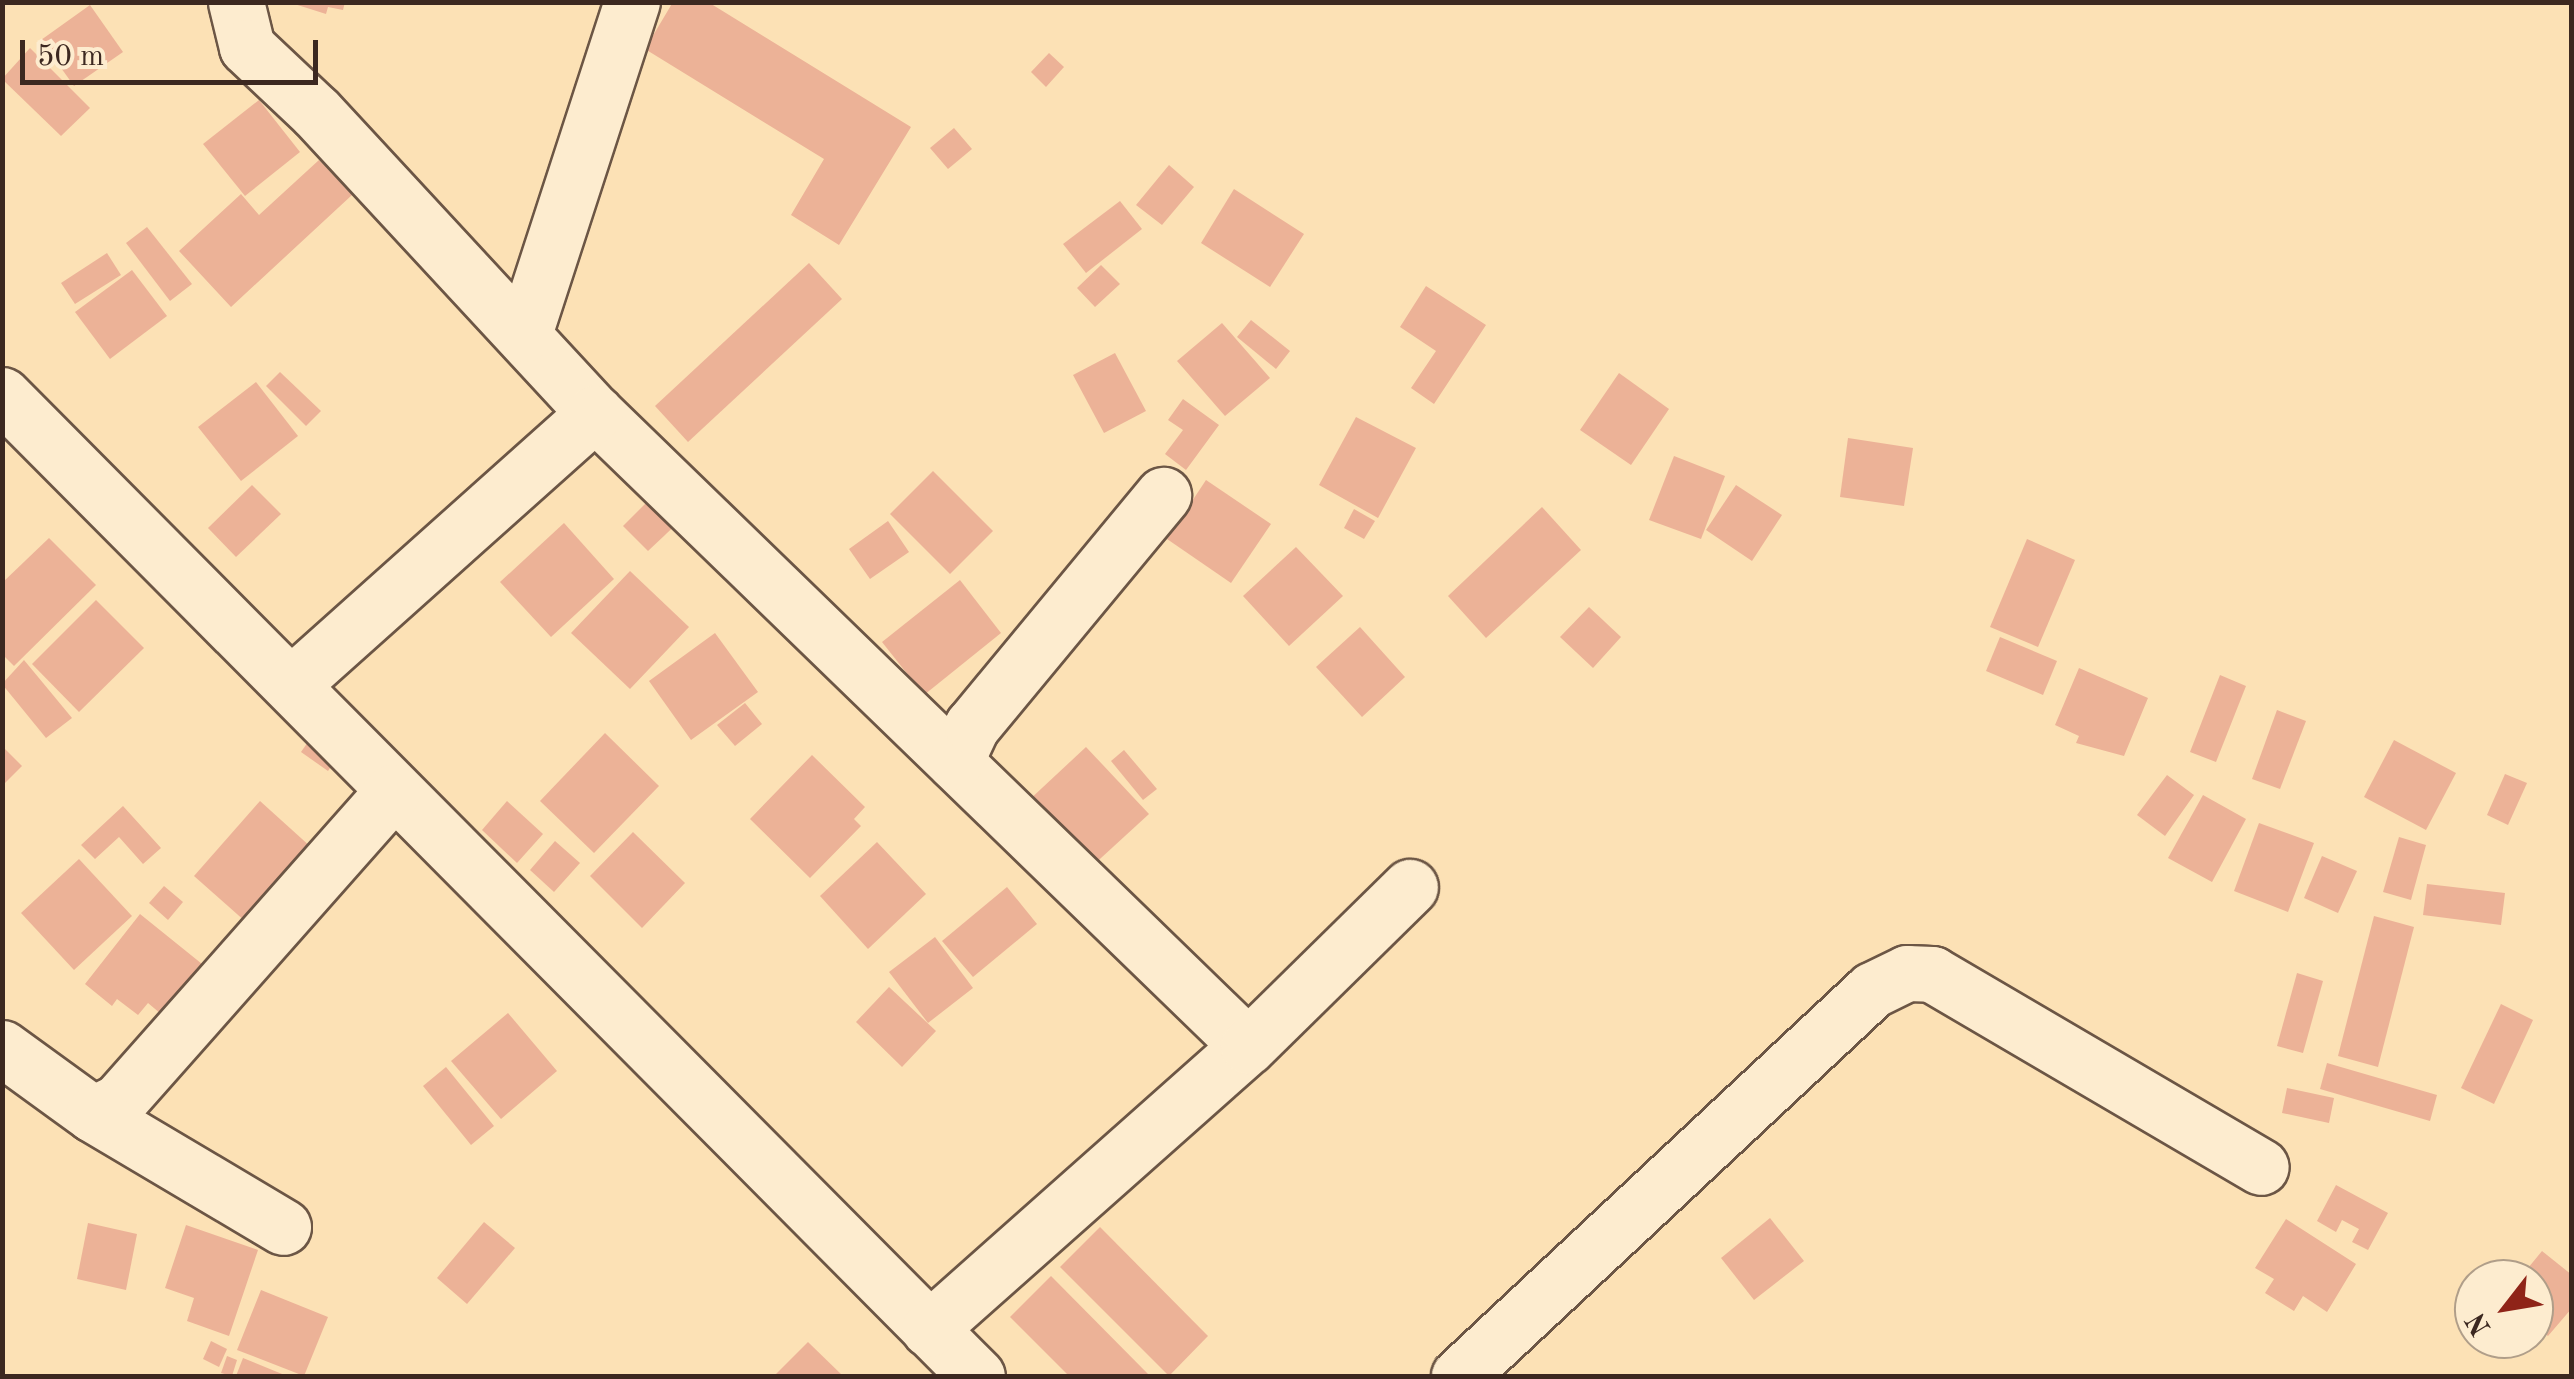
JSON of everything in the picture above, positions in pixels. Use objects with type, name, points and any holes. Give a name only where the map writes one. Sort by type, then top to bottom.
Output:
[{"type":"street","points":[[236,2],[246,47],[524,334],[595,413],[1248,1046]]},
{"type":"street","points":[[524,334],[632,2]]},
{"type":"street","points":[[2,395],[294,682],[392,792],[977,1376]]},
{"type":"street","points":[[294,682],[595,413]]},
{"type":"street","points":[[955,762],[972,726],[1163,495]]},
{"type":"street","points":[[93,1114],[118,1102],[149,1072],[392,792]]},
{"type":"street","points":[[930,1329],[1248,1046],[1410,887]]},
{"type":"street","points":[[1459,1376],[1872,990],[1906,973],[1932,974],[2261,1167]]},
{"type":"street","points":[[2,1048],[93,1114],[283,1228]]},
{"type":"building","points":[[288,2],[345,2],[343,10],[328,7],[326,14]]},
{"type":"building","points":[[673,2],[708,2],[911,127],[839,245],[791,215],[824,159],[645,49]]},
{"type":"building","points":[[90,5],[123,52],[74,86],[41,40]]},
{"type":"building","points":[[30,48],[90,108],[61,136],[2,79]]},
{"type":"building","points":[[1049,53],[1064,67],[1046,87],[1031,72]]},
{"type":"building","points":[[259,100],[300,152],[245,196],[203,144]]},
{"type":"building","points":[[954,128],[972,149],[948,169],[930,148]]},
{"type":"building","points":[[319,160],[352,195],[231,307],[179,251],[241,194],[259,215]]},
{"type":"building","points":[[1169,165],[1194,187],[1162,225],[1136,205]]},
{"type":"building","points":[[1234,189],[1304,234],[1270,287],[1201,243]]},
{"type":"building","points":[[1120,201],[1142,229],[1086,273],[1063,244]]},
{"type":"building","points":[[147,227],[192,284],[170,301],[126,243]]},
{"type":"building","points":[[107,253],[121,275],[75,304],[61,283]]},
{"type":"building","points":[[809,263],[842,299],[688,442],[655,406]]},
{"type":"building","points":[[1101,265],[1120,284],[1095,307],[1077,288]]},
{"type":"building","points":[[132,270],[167,316],[110,359],[75,312]]},
{"type":"building","points":[[1426,286],[1486,325],[1434,404],[1411,388],[1436,351],[1400,327]]},
{"type":"building","points":[[1251,320],[1290,351],[1276,369],[1237,337]]},
{"type":"building","points":[[1222,323],[1270,378],[1225,416],[1177,361]]},
{"type":"building","points":[[1115,353],[1146,411],[1104,433],[1073,375]]},
{"type":"building","points":[[280,372],[321,411],[306,426],[266,386]]},
{"type":"building","points":[[1619,373],[1669,409],[1631,465],[1580,430]]},
{"type":"building","points":[[256,382],[298,436],[241,481],[198,427]]},
{"type":"building","points":[[1183,399],[1219,425],[1186,470],[1165,454],[1183,430],[1168,420]]},
{"type":"building","points":[[1356,417],[1416,448],[1378,518],[1319,485]]},
{"type":"building","points":[[1848,438],[1913,448],[1904,506],[1840,497]]},
{"type":"building","points":[[1674,456],[1725,476],[1701,539],[1649,520]]},
{"type":"building","points":[[933,471],[993,531],[950,574],[890,514]]},
{"type":"building","points":[[1206,480],[1271,524],[1231,583],[1167,539]]},
{"type":"building","points":[[252,485],[281,514],[236,557],[208,528]]},
{"type":"building","points":[[1736,485],[1782,515],[1752,561],[1706,530]]},
{"type":"building","points":[[657,492],[683,518],[648,551],[623,526]]},
{"type":"building","points":[[1542,507],[1581,550],[1486,638],[1448,596]]},
{"type":"building","points":[[1354,509],[1375,521],[1364,539],[1344,528]]},
{"type":"building","points":[[888,521],[909,552],[870,579],[849,549]]},
{"type":"building","points":[[564,523],[614,579],[551,637],[500,582]]},
{"type":"building","points":[[49,538],[96,585],[14,666],[2,654],[2,583]]},
{"type":"building","points":[[2027,539],[2075,560],[2038,647],[1990,627]]},
{"type":"building","points":[[1296,547],[1343,596],[1289,646],[1243,596]]},
{"type":"building","points":[[630,571],[689,627],[630,689],[571,633]]},
{"type":"building","points":[[960,580],[1001,633],[924,695],[882,642]]},
{"type":"building","points":[[96,600],[144,648],[79,712],[32,664]]},
{"type":"building","points":[[1589,607],[1621,637],[1593,668],[1560,637]]},
{"type":"building","points":[[1360,627],[1405,677],[1362,717],[1316,667]]},
{"type":"building","points":[[715,633],[758,692],[691,740],[649,681]]},
{"type":"building","points":[[2000,637],[2057,661],[2043,695],[1986,671]]},
{"type":"building","points":[[24,660],[72,718],[46,738],[2,684]]},
{"type":"building","points":[[2079,668],[2148,698],[2124,756],[2076,743],[2079,736],[2055,725]]},
{"type":"building","points":[[2220,675],[2246,686],[2216,762],[2190,752]]},
{"type":"building","points":[[745,703],[762,724],[735,746],[717,725]]},
{"type":"building","points":[[2277,710],[2306,721],[2280,789],[2252,779]]},
{"type":"building","points":[[317,729],[344,748],[328,771],[301,752]]},
{"type":"building","points":[[605,733],[659,786],[594,853],[540,801]]},
{"type":"building","points":[[2394,740],[2456,773],[2426,830],[2364,797]]},
{"type":"building","points":[[2,746],[22,766],[2,786]]},
{"type":"building","points":[[1086,747],[1149,814],[1089,869],[1027,802]]},
{"type":"building","points":[[1124,750],[1157,789],[1143,800],[1111,761]]},
{"type":"building","points":[[812,755],[865,807],[854,819],[861,826],[810,878],[750,819]]},
{"type":"building","points":[[2505,774],[2527,783],[2508,825],[2487,815]]},
{"type":"building","points":[[2167,775],[2194,795],[2165,836],[2137,815]]},
{"type":"building","points":[[2203,795],[2246,819],[2212,882],[2168,858]]},
{"type":"building","points":[[260,801],[312,848],[246,922],[194,876]]},
{"type":"building","points":[[507,801],[543,834],[517,863],[482,830]]},
{"type":"building","points":[[123,806],[161,848],[143,864],[119,837],[95,859],[81,845]]},
{"type":"building","points":[[2259,823],[2314,843],[2288,912],[2234,891]]},
{"type":"building","points":[[633,832],[685,883],[642,928],[590,876]]},
{"type":"building","points":[[2399,837],[2426,845],[2411,900],[2383,892]]},
{"type":"building","points":[[555,841],[580,863],[554,892],[530,870]]},
{"type":"building","points":[[877,842],[926,894],[868,949],[820,896]]},
{"type":"building","points":[[2322,856],[2357,871],[2338,913],[2304,898]]},
{"type":"building","points":[[79,859],[132,916],[74,970],[21,913]]},
{"type":"building","points":[[2427,884],[2505,893],[2501,925],[2423,915]]},
{"type":"building","points":[[164,886],[183,902],[168,920],[149,903]]},
{"type":"building","points":[[1007,887],[1037,924],[973,977],[942,941]]},
{"type":"building","points":[[140,914],[207,968],[167,1019],[148,1003],[138,1015],[117,999],[112,1006],[85,984]]},
{"type":"building","points":[[2374,916],[2414,927],[2378,1067],[2338,1056]]},
{"type":"building","points":[[935,937],[973,988],[928,1023],[889,972]]},
{"type":"building","points":[[2297,973],[2323,981],[2303,1053],[2277,1046]]},
{"type":"building","points":[[889,987],[936,1031],[902,1067],[856,1022]]},
{"type":"building","points":[[2501,1004],[2533,1020],[2494,1104],[2461,1088]]},
{"type":"building","points":[[508,1013],[557,1071],[501,1119],[451,1061]]},
{"type":"building","points":[[2327,1063],[2437,1095],[2430,1121],[2320,1089]]},
{"type":"building","points":[[446,1067],[494,1126],[471,1145],[423,1086]]},
{"type":"building","points":[[2287,1088],[2334,1098],[2329,1123],[2282,1113]]},
{"type":"building","points":[[2336,1185],[2388,1213],[2368,1250],[2352,1242],[2359,1229],[2342,1220],[2336,1232],[2317,1221]]},
{"type":"building","points":[[1770,1218],[1804,1261],[1754,1300],[1721,1258]]},
{"type":"building","points":[[2286,1219],[2356,1264],[2327,1312],[2303,1296],[2294,1311],[2265,1293],[2274,1279],[2255,1268]]},
{"type":"building","points":[[484,1222],[515,1248],[467,1304],[437,1278]]},
{"type":"building","points":[[88,1223],[137,1234],[126,1290],[77,1279]]},
{"type":"building","points":[[186,1225],[258,1250],[229,1336],[187,1321],[194,1298],[165,1288]]},
{"type":"building","points":[[1100,1227],[1208,1336],[1169,1376],[1060,1267]]},
{"type":"building","points":[[2542,1251],[2552,1259],[2535,1259]]},
{"type":"building","points":[[2554,1261],[2572,1275],[2572,1308],[2554,1329]]},
{"type":"building","points":[[1051,1276],[1150,1376],[1069,1376],[1010,1317]]},
{"type":"building","points":[[261,1290],[328,1317],[304,1376],[237,1350]]},
{"type":"building","points":[[211,1341],[227,1349],[219,1367],[203,1359]]},
{"type":"building","points":[[808,1342],[843,1376],[774,1376]]},
{"type":"building","points":[[227,1356],[237,1360],[232,1376],[221,1373]]},
{"type":"building","points":[[243,1358],[287,1376],[236,1376]]}]
